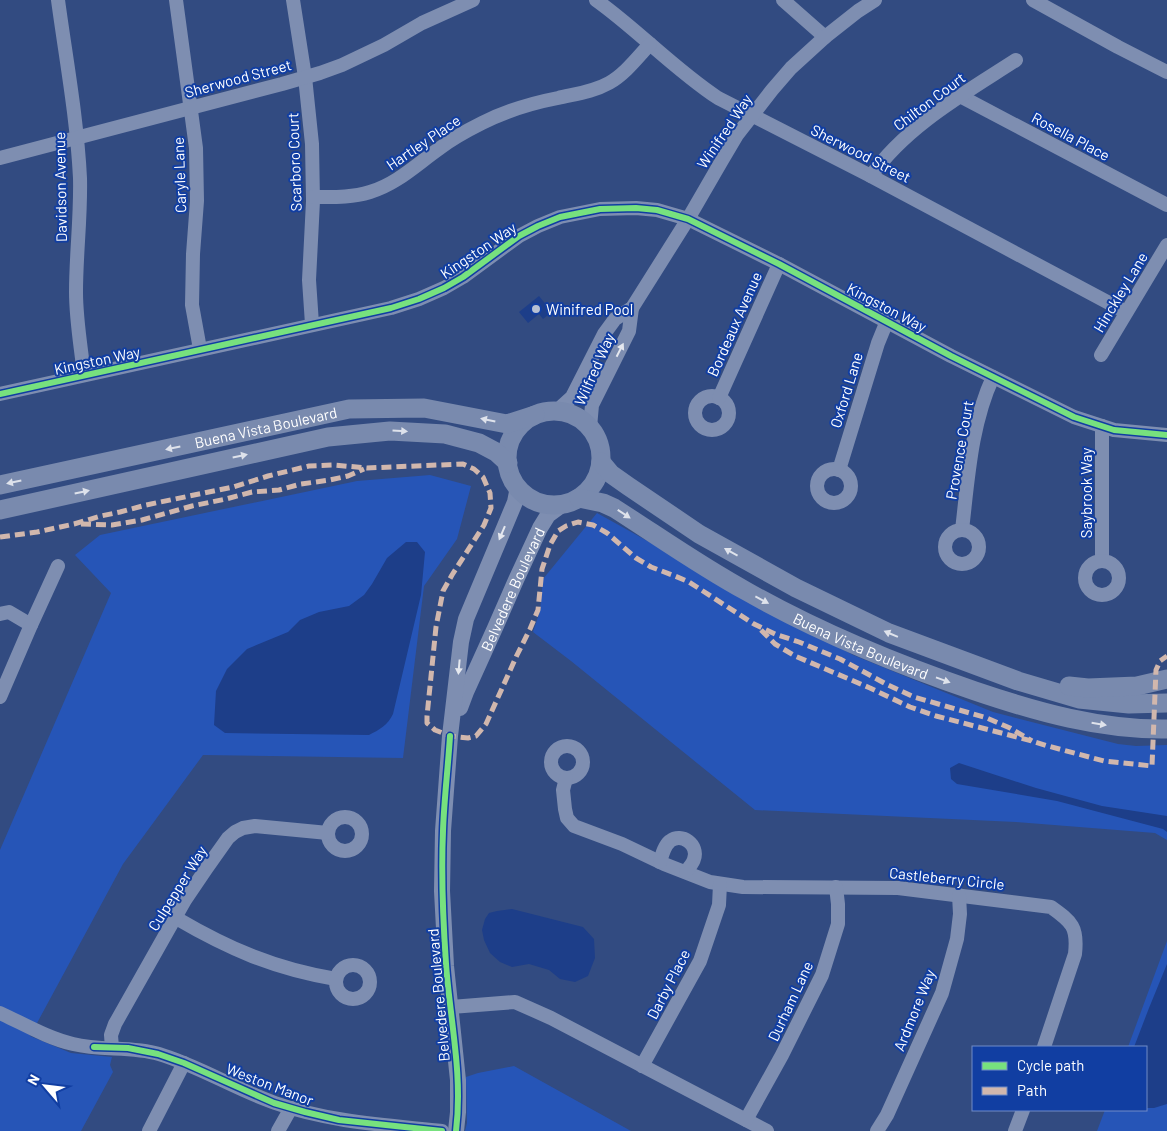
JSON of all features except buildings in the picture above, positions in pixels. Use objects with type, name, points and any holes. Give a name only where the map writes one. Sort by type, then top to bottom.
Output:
[{"type":"main road","name":"Buena Vista Boulevard","points":[[0,485],[349,409],[424,408],[507,424],[544,412],[555,411],[568,413],[580,418],[590,427]]},
{"type":"main road","name":"Buena Vista Boulevard","points":[[508,463],[509,448],[514,435],[523,424],[535,416]]},
{"type":"main road","points":[[571,501],[590,488],[598,476],[601,449],[597,437],[590,427]]},
{"type":"main road","name":"Buena Vista Boulevard","points":[[0,510],[328,437],[390,431],[445,434],[479,443],[496,452],[508,463]]},
{"type":"main road","name":"Buena Vista Boulevard","points":[[601,462],[611,474],[700,534],[796,588],[889,633],[1018,681],[1080,699],[1130,704],[1167,703]]},
{"type":"main road","points":[[508,463],[511,476],[518,488]]},
{"type":"main road","name":"Buena Vista Boulevard","points":[[518,488],[538,502],[550,505],[571,501],[603,503],[614,508],[709,570],[781,610],[854,644],[924,673],[1004,701],[1084,722],[1117,727],[1167,729]]},
{"type":"main road","points":[[1018,681],[1088,688],[1137,686],[1167,679]]},
{"type":"street","name":"Davidson Avenue","points":[[58,0],[78,138],[80,208],[76,294],[84,375]]},
{"type":"street","name":"Caryle Lane","points":[[176,0],[196,148],[196,225],[193,254],[192,305],[200,349]]},
{"type":"street","name":"Scarboro Court","points":[[293,0],[305,78],[312,144],[313,197],[310,280],[312,324]]},
{"type":"street","name":"Sherwood Street","points":[[0,158],[305,78],[363,56],[422,23],[473,0]]},
{"type":"street","name":"Sherwood Street","points":[[596,0],[718,98],[871,176],[1126,312]]},
{"type":"street","points":[[782,0],[825,37]]},
{"type":"street","name":"Winifred Way","points":[[632,308],[688,219],[737,135],[772,90],[791,68],[825,37],[875,0]]},
{"type":"street","points":[[1033,0],[1118,48],[1167,72]]},
{"type":"street","name":"Hartley Place","points":[[313,197],[356,196],[386,186],[414,168],[442,146],[482,123],[532,104],[583,93],[608,84],[619,77],[650,44]]},
{"type":"street","name":"Chilton Court","points":[[871,176],[899,144],[920,126],[960,96],[1016,60]]},
{"type":"street","name":"Rosella Place","points":[[960,96],[1167,205]]},
{"type":"street","name":"Kingston Way","points":[[0,394],[391,308],[419,300],[462,277],[519,236],[538,226],[560,218],[600,208],[622,208],[657,210],[688,219],[1074,417],[1128,432],[1167,435]]},
{"type":"street","name":"Hinckley Lane","points":[[1101,355],[1167,246]]},
{"type":"street","name":"Bordeaux Avenue","points":[[719,398],[779,264]]},
{"type":"street","name":"Wilfred Way","points":[[555,411],[572,397],[604,334],[615,320],[632,308]]},
{"type":"street","name":"Wilfred Way","points":[[590,427],[592,405],[629,331],[632,308]]},
{"type":"street","name":"Oxford Lane","points":[[839,470],[878,343],[887,321]]},
{"type":"street","name":"Provence Court","points":[[962,530],[970,466],[977,430],[986,391],[993,377]]},
{"type":"street","name":"Saybrook Way","points":[[1102,426],[1102,561]]},
{"type":"street","name":"Belvedere Boulevard","points":[[456,1131],[458,1080],[446,966],[442,891],[443,831],[450,736],[461,642],[466,619],[515,502],[518,488]]},
{"type":"street","name":"Belvedere Boulevard","points":[[450,736],[466,692],[540,528],[548,515],[571,501]]},
{"type":"street","points":[[0,697],[58,566]]},
{"type":"street","points":[[0,614],[9,612],[31,625]]},
{"type":"street","name":"Castleberry Circle","points":[[566,778],[563,790],[565,809],[567,818],[574,826],[622,844],[710,882],[744,887],[898,888],[1051,907],[1071,924],[1075,930],[1076,942],[1075,954],[1044,1046]]},
{"type":"street","name":"Culpepper Way","points":[[112,1048],[111,1036],[115,1024],[176,918],[206,869],[228,838],[243,828],[255,826],[328,833]]},
{"type":"street","points":[[660,862],[665,846],[676,838],[683,839],[692,845],[695,852],[694,861],[686,872]]},
{"type":"street","name":"Darby Place","points":[[642,1066],[700,961],[718,905],[720,884]]},
{"type":"street","name":"Durham Lane","points":[[746,1120],[782,1055],[822,975],[838,924],[836,888]]},
{"type":"street","name":"Ardmore Way","points":[[877,1131],[942,993],[957,939],[960,914],[959,895]]},
{"type":"street","points":[[176,918],[235,950],[264,961],[336,979]]},
{"type":"street","points":[[451,1007],[515,1002],[551,1018],[766,1131]]},
{"type":"street","name":"Weston Manor","points":[[0,1013],[60,1040],[74,1044],[94,1047],[128,1048],[158,1054],[184,1063],[274,1103],[305,1112],[339,1120],[442,1131]]},
{"type":"street","points":[[149,1131],[184,1063]]},
{"type":"street","points":[[278,1131],[291,1108]]},
{"type":"street","points":[[1015,1131],[1023,1111]]},
{"type":"shaded area","name":"Winifred Pool","points":[[539,296],[552,312],[543,319],[539,314],[528,323],[519,312]]},
{"type":"shaded area","points":[[430,475],[471,486],[457,539],[424,586],[403,758],[203,755],[123,864],[30,1036],[71,1053],[112,1057],[110,1065],[113,1072],[81,1131],[0,1131],[0,850],[111,593],[75,555],[100,535],[357,481]]},
{"type":"shaded area","points":[[597,513],[853,655],[993,712],[1118,744],[1136,746],[1167,745],[1167,840],[1155,833],[1016,822],[755,810],[533,632],[540,611],[543,579]]},
{"type":"shaded area","points":[[406,542],[417,542],[425,552],[421,595],[393,714],[386,724],[369,735],[225,733],[214,725],[216,691],[227,669],[247,649],[288,632],[300,620],[319,612],[349,606],[364,595],[387,558]]},
{"type":"shaded area","points":[[959,763],[1036,788],[1102,806],[1167,816],[1167,832],[1163,829],[1057,801],[957,784],[951,779],[950,768]]},
{"type":"shaded area","points":[[512,909],[583,927],[594,939],[595,958],[588,976],[575,982],[560,979],[549,970],[529,964],[512,967],[500,962],[490,953],[482,930],[489,913]]},
{"type":"shaded area","points":[[1167,941],[1167,1131],[1097,1131],[1105,1111],[1147,1111],[1147,1046],[1128,1046]]},
{"type":"shaded area","points":[[1167,964],[1167,1104],[1154,1108],[1147,1108],[1147,1046],[1134,1046]]},
{"type":"shaded area","points":[[514,1066],[631,1131],[465,1131],[467,1123],[466,1077]]},
{"type":"marked path","points":[[0,537],[74,524],[146,505],[233,487],[309,466],[334,465],[367,468],[463,464],[474,469],[483,477],[490,493],[491,508],[484,525],[443,591],[436,627],[427,716],[427,723],[435,730],[450,736],[468,738],[476,736],[486,724],[538,610],[542,569],[550,545],[558,531],[578,522],[593,525],[607,533],[636,558],[651,567],[689,582],[754,624],[840,659],[914,697],[987,718],[1010,728],[1032,741]]},
{"type":"marked path","points":[[81,524],[112,525],[142,520],[252,492],[279,490],[301,484],[348,476],[364,469]]},
{"type":"marked path","points":[[761,630],[775,644],[795,656],[910,707],[936,716],[1104,761],[1152,766],[1156,670],[1160,661],[1167,656]]},
{"type":"cycle path","points":[[0,394],[391,308],[444,288],[463,277],[519,236],[560,217],[600,209],[636,208],[657,210],[688,219],[779,264],[951,356],[1074,417],[1114,430],[1167,435]]},
{"type":"cycle path","points":[[450,736],[442,848],[442,881],[446,964],[457,1068],[458,1110],[456,1131]]},
{"type":"cycle path","points":[[94,1047],[128,1048],[158,1054],[184,1063],[274,1103],[305,1112],[339,1120],[442,1131]]},
{"type":"place","name":"Winifred Pool","points":[[536,309]]}]
